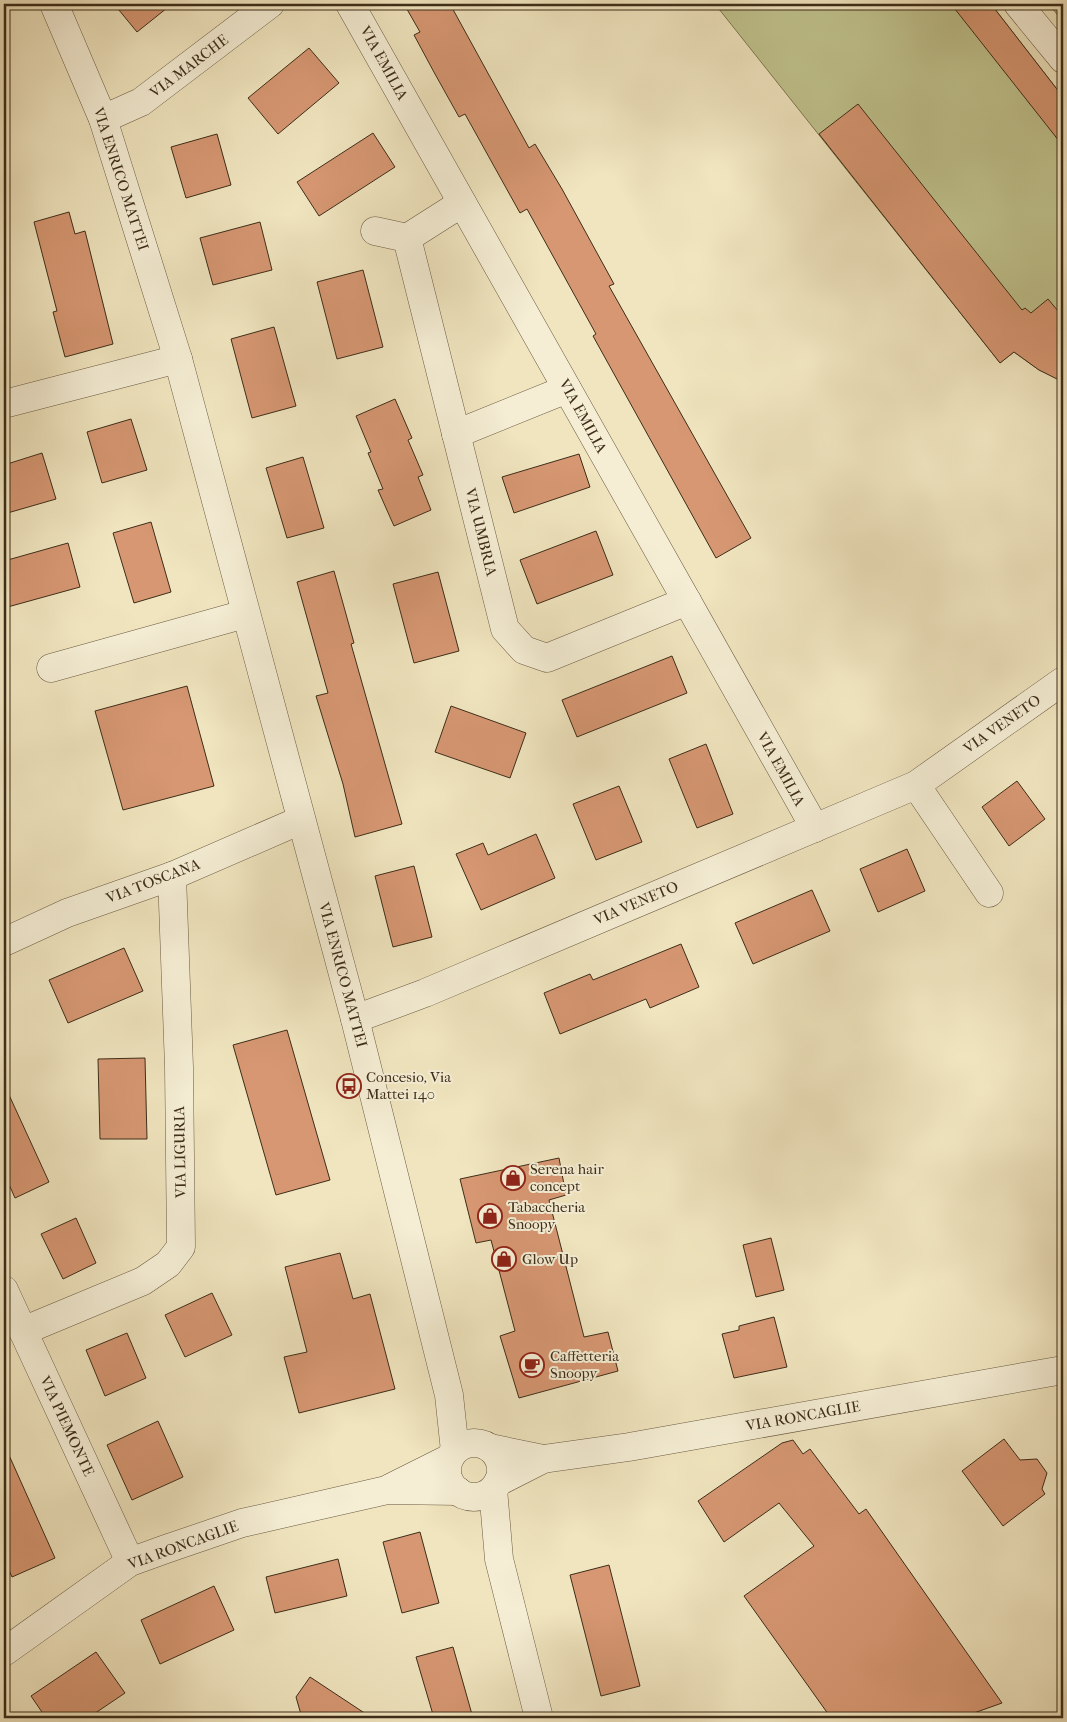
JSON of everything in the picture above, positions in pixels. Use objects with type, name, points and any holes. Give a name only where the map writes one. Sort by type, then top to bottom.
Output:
[{"type":"street","name":"VIA ENRICO MATTEI","points":[[54,4],[103,120],[178,359],[355,1019],[449,1395],[474,1470]]},
{"type":"street","name":"VIA MARCHE","points":[[103,120],[141,102],[270,4]]},
{"type":"street","name":"VIA EMILIA","points":[[350,4],[815,828]]},
{"type":"street","points":[[1018,4],[1063,59]]},
{"type":"street","points":[[375,231],[407,238],[462,203]]},
{"type":"street","name":"VIA UMBRIA","points":[[407,238],[505,629],[524,650],[547,658],[687,601]]},
{"type":"street","points":[[4,404],[178,359]]},
{"type":"street","points":[[456,434],[567,389]]},
{"type":"street","points":[[51,668],[245,614]]},
{"type":"street","name":"VIA VENETO","points":[[355,1019],[425,993],[916,785],[1063,681]]},
{"type":"street","points":[[916,785],[989,893]]},
{"type":"street","name":"VIA TOSCANA","points":[[4,942],[67,913],[172,876],[301,820]]},
{"type":"street","name":"VIA LIGURIA","points":[[23,1331],[143,1281],[168,1264],[181,1247],[179,1067],[172,876]]},
{"type":"street","name":"VIA PIEMONTE","points":[[4,1290],[130,1562]]},
{"type":"street","name":"VIA RONCAGLIE","points":[[4,1652],[130,1562],[242,1523],[474,1470],[629,1446],[1063,1370]]},
{"type":"street","points":[[474,1470],[499,1559],[539,1718]]},
{"type":"green space","points":[[715,4],[991,4],[1063,97],[1063,381],[1039,370],[1014,352],[1000,363]]},
{"type":"green space","points":[[1049,4],[1063,4],[1063,22]]},
{"type":"building","points":[[114,4],[172,4],[137,32]]},
{"type":"building","points":[[404,4],[450,4],[529,148],[535,144],[562,189],[614,284],[609,286],[751,538],[716,558],[593,336],[596,334],[527,209],[520,213],[465,114],[459,117],[414,35],[420,32]]},
{"type":"building","points":[[951,4],[991,4],[1063,97],[1063,146]]},
{"type":"building","points":[[309,48],[339,83],[278,134],[248,98]]},
{"type":"building","points":[[858,104],[1022,310],[1025,308],[1031,313],[1048,299],[1063,317],[1063,382],[1039,370],[1014,352],[1000,363],[819,134]]},
{"type":"building","points":[[373,133],[395,167],[319,216],[297,182]]},
{"type":"building","points":[[217,134],[231,185],[186,198],[171,147]]},
{"type":"building","points":[[69,212],[75,234],[85,231],[113,344],[65,357],[53,312],[57,311],[34,222]]},
{"type":"building","points":[[260,222],[272,270],[213,285],[200,238]]},
{"type":"building","points":[[363,270],[383,347],[337,359],[317,282]]},
{"type":"building","points":[[274,327],[296,406],[252,418],[231,339]]},
{"type":"building","points":[[395,399],[412,438],[408,440],[423,475],[418,477],[431,510],[394,526],[378,490],[383,489],[368,453],[371,452],[356,416]]},
{"type":"building","points":[[131,419],[147,470],[102,483],[87,432]]},
{"type":"building","points":[[42,453],[56,499],[4,514],[4,465]]},
{"type":"building","points":[[579,454],[590,487],[514,513],[502,477]]},
{"type":"building","points":[[303,457],[324,528],[287,538],[266,468]]},
{"type":"building","points":[[151,522],[171,592],[134,603],[113,533]]},
{"type":"building","points":[[596,531],[613,575],[537,604],[520,560]]},
{"type":"building","points":[[68,543],[80,587],[4,608],[4,561]]},
{"type":"building","points":[[334,571],[354,643],[351,644],[402,824],[355,837],[343,784],[316,696],[328,693],[297,582]]},
{"type":"building","points":[[438,572],[459,651],[414,663],[393,584]]},
{"type":"building","points":[[672,656],[687,693],[577,737],[562,700]]},
{"type":"building","points":[[187,686],[214,786],[123,810],[95,711]]},
{"type":"building","points":[[451,706],[526,733],[510,778],[435,752]]},
{"type":"building","points":[[706,744],[733,814],[697,828],[669,759]]},
{"type":"building","points":[[1017,781],[1045,819],[1009,846],[982,807]]},
{"type":"building","points":[[619,786],[642,842],[596,860],[573,804]]},
{"type":"building","points":[[536,834],[555,878],[481,910],[456,854],[483,843],[488,855]]},
{"type":"building","points":[[907,849],[925,891],[878,912],[860,869]]},
{"type":"building","points":[[414,866],[432,937],[393,947],[375,876]]},
{"type":"building","points":[[812,890],[830,931],[753,964],[735,923]]},
{"type":"building","points":[[681,944],[699,987],[650,1008],[646,999],[560,1034],[544,993],[590,974],[593,980]]},
{"type":"building","points":[[124,948],[143,991],[68,1023],[49,980]]},
{"type":"building","points":[[287,1030],[330,1180],[276,1195],[233,1045]]},
{"type":"building","points":[[145,1058],[147,1139],[100,1139],[98,1059]]},
{"type":"building","points":[[4,1084],[49,1182],[15,1198],[4,1173]]},
{"type":"building","points":[[559,1158],[566,1195],[549,1200],[584,1337],[608,1332],[618,1371],[519,1398],[500,1336],[515,1331],[491,1240],[476,1243],[460,1179]]},
{"type":"building","points":[[76,1218],[96,1263],[63,1279],[41,1234]]},
{"type":"building","points":[[771,1238],[784,1290],[756,1297],[743,1245]]},
{"type":"building","points":[[340,1253],[353,1299],[370,1294],[395,1389],[299,1413],[284,1357],[307,1352],[285,1267]]},
{"type":"building","points":[[212,1293],[232,1335],[185,1357],[165,1315]]},
{"type":"building","points":[[774,1317],[787,1367],[734,1378],[722,1334],[739,1330],[739,1326]]},
{"type":"building","points":[[127,1333],[146,1378],[105,1396],[86,1350]]},
{"type":"building","points":[[158,1421],[183,1477],[132,1500],[107,1445]]},
{"type":"building","points":[[1004,1439],[1020,1460],[1037,1459],[1047,1473],[1042,1489],[1045,1494],[1003,1526],[962,1471]]},
{"type":"building","points":[[793,1440],[803,1454],[810,1449],[859,1514],[866,1509],[1002,1703],[960,1718],[831,1718],[744,1596],[814,1546],[779,1503],[724,1542],[698,1501],[782,1443]]},
{"type":"building","points":[[4,1444],[55,1558],[12,1577],[4,1559]]},
{"type":"building","points":[[420,1532],[439,1603],[402,1613],[383,1542]]},
{"type":"building","points":[[338,1559],[347,1596],[275,1613],[266,1577]]},
{"type":"building","points":[[609,1565],[640,1686],[601,1696],[570,1575]]},
{"type":"building","points":[[214,1586],[234,1630],[160,1664],[141,1620]]},
{"type":"building","points":[[453,1647],[473,1718],[434,1718],[416,1657]]},
{"type":"building","points":[[96,1652],[125,1693],[88,1718],[46,1718],[31,1696]]},
{"type":"building","points":[[310,1677],[372,1718],[302,1718],[296,1697]]},
{"type":"place","name":"Concesio, Via Mattei 140","points":[[349,1086]]},
{"type":"place","name":"Serena hair concept","points":[[513,1178]]},
{"type":"place","name":"Tabaccheria Snoopy","points":[[490,1216]]},
{"type":"place","name":"Glow Up","points":[[504,1259]]},
{"type":"place","name":"Caffetteria Snoopy","points":[[532,1365]]}]
